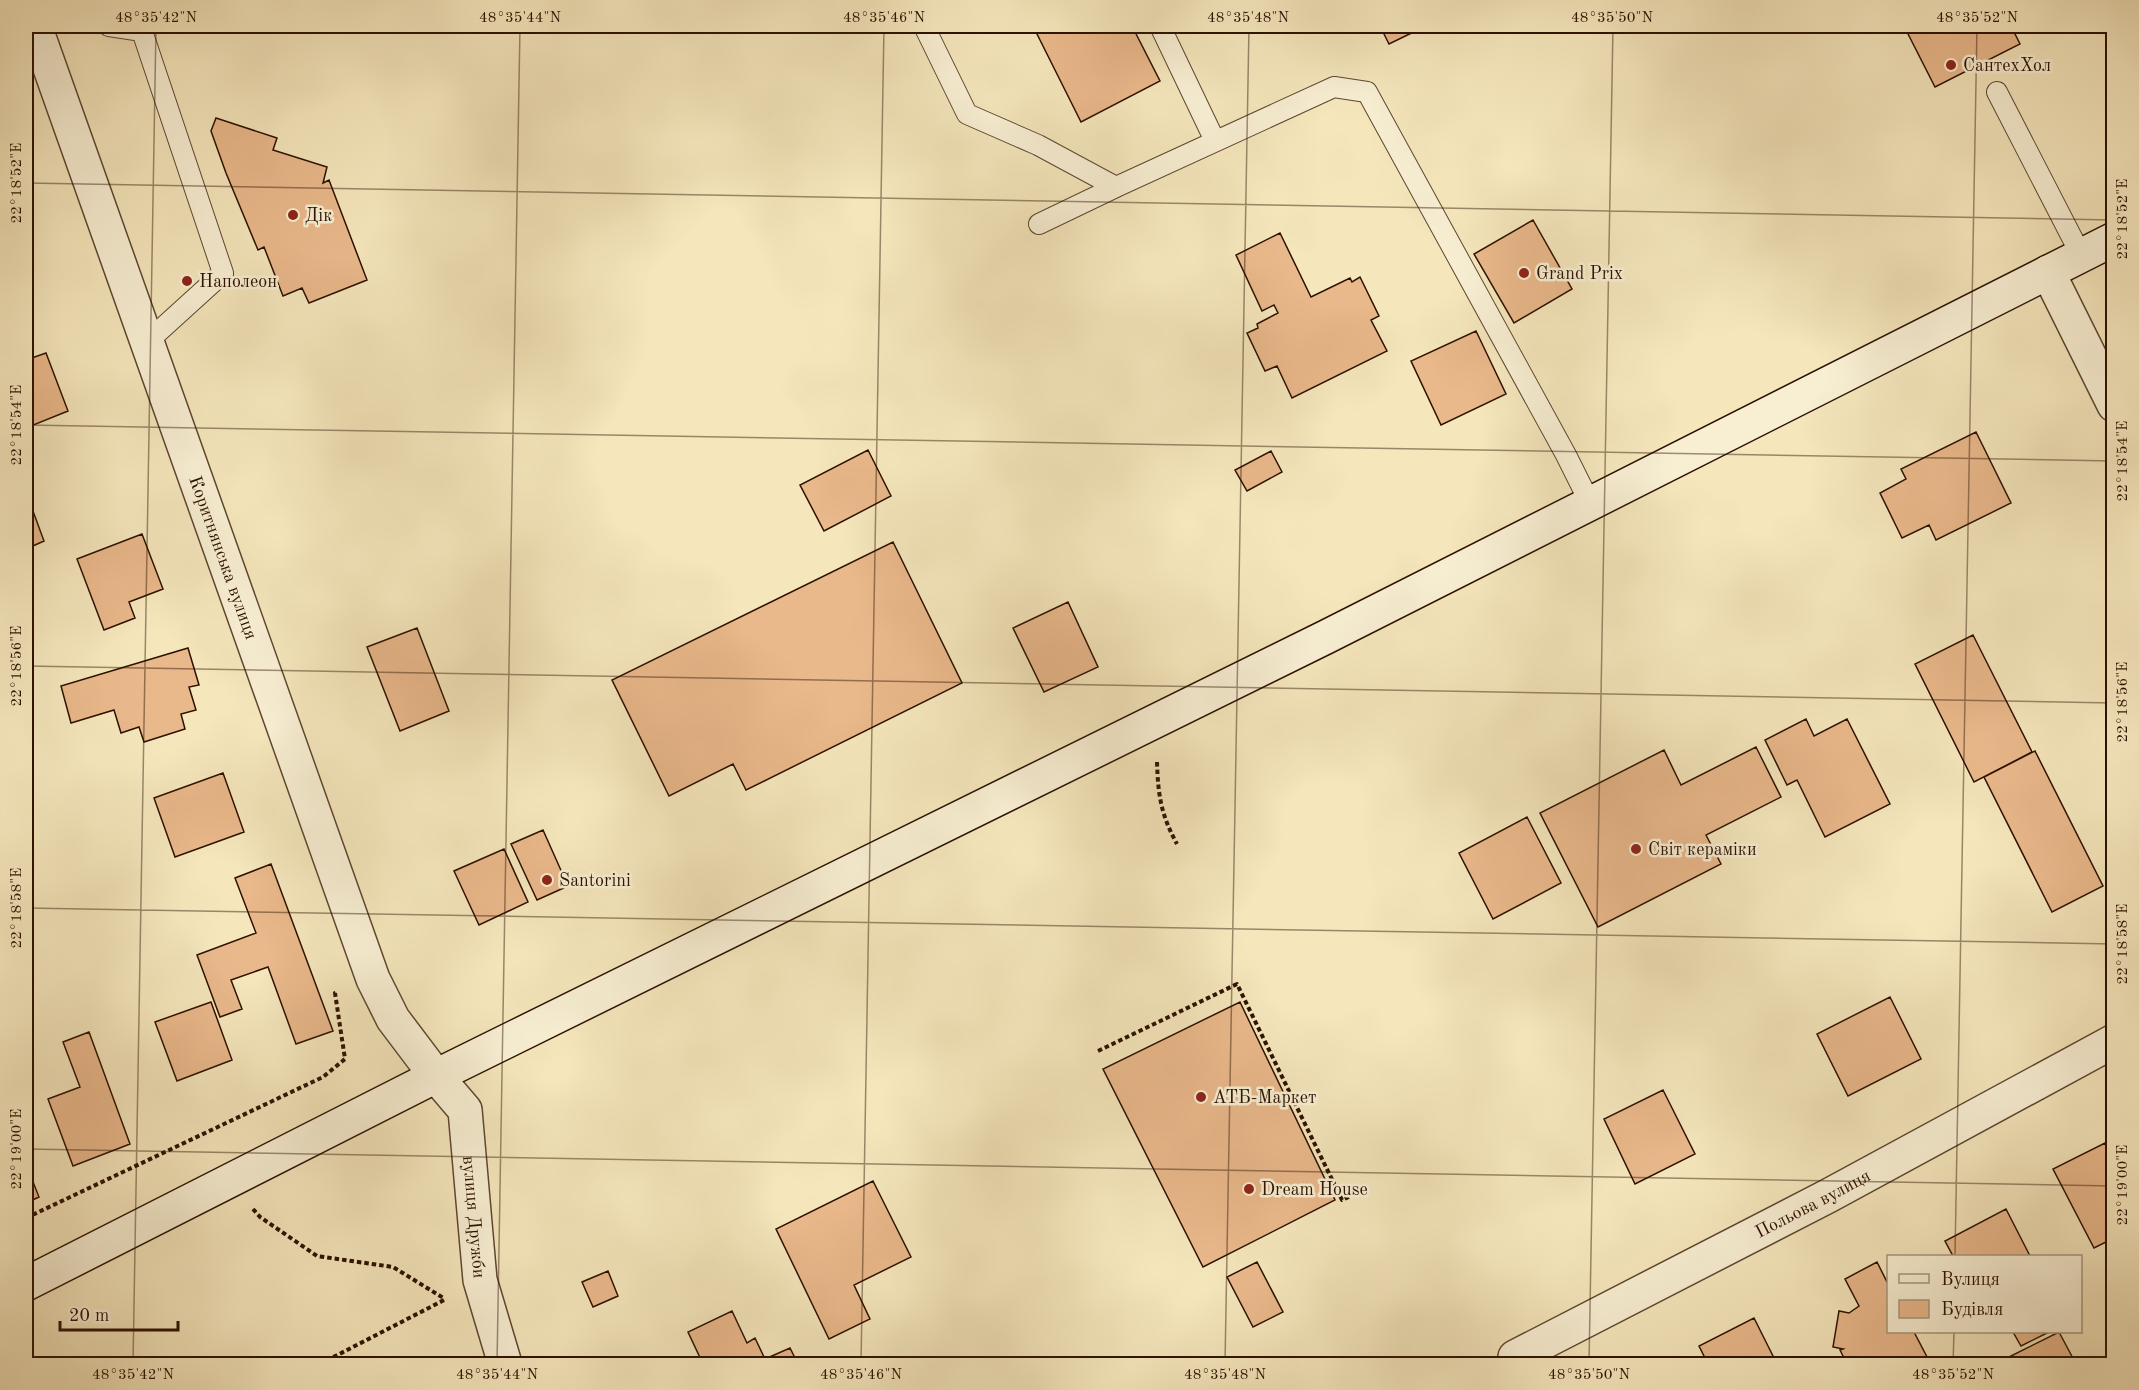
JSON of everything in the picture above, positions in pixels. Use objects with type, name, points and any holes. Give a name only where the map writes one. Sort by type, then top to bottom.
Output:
[{"type":"main road","name":"Коритнянська вулиця","points":[[35,26],[373,979],[393,1019],[436,1076]]},
{"type":"main road","points":[[26,1284],[436,1076],[1305,647],[2114,239]]},
{"type":"main road","points":[[2048,272],[2114,405]]},
{"type":"main road","name":"Польова вулиця","points":[[1511,1362],[1828,1196],[2114,1041]]},
{"type":"main road","name":"вулиця Дружби","points":[[436,1076],[465,1110],[480,1280],[505,1365]]},
{"type":"lane","points":[[109,26],[142,31],[223,273],[147,342]]},
{"type":"lane","points":[[924,26],[967,114],[1038,145],[1116,187]]},
{"type":"lane","points":[[1160,26],[1215,141]]},
{"type":"lane","points":[[1040,224],[1334,87],[1367,92],[1590,503]]},
{"type":"lane","points":[[1997,92],[2081,255]]},
{"type":"path","points":[[1157,758],[1159,799],[1164,820],[1178,844]]},
{"type":"path","points":[[26,1218],[323,1077],[345,1059],[335,993],[373,979]]},
{"type":"path","points":[[1098,1052],[1237,984],[1342,1200],[1351,1196]]},
{"type":"path","points":[[228,1181],[260,1217],[317,1256],[393,1267],[446,1299]]},
{"type":"path","points":[[320,1365],[480,1280]]},
{"type":"building","points":[[1033,26],[1132,26],[1160,81],[1081,122]]},
{"type":"building","points":[[1380,26],[1426,26],[1389,44]]},
{"type":"building","name":"СантехХол","points":[[1904,26],[2011,26],[2020,44],[1935,87]]},
{"type":"building","name":"Дік","points":[[216,118],[277,138],[273,150],[327,167],[323,183],[329,180],[367,280],[309,303],[302,288],[283,296],[264,247],[258,250],[226,173],[211,131]]},
{"type":"building","points":[[1533,220],[1572,289],[1514,323],[1474,254]]},
{"type":"building","points":[[1280,233],[1311,297],[1350,278],[1352,282],[1360,277],[1379,316],[1371,320],[1387,351],[1292,398],[1277,366],[1265,371],[1247,333],[1258,328],[1257,324],[1278,313],[1274,305],[1262,311],[1236,255]]},
{"type":"building","points":[[26,300],[33,318],[26,321]]},
{"type":"building","points":[[1476,331],[1506,394],[1441,425],[1411,361]]},
{"type":"building","points":[[46,353],[68,411],[26,428],[26,360]]},
{"type":"building","points":[[1976,432],[2011,503],[1936,540],[1929,525],[1902,538],[1880,493],[1906,479],[1901,469]]},
{"type":"building","points":[[868,450],[891,496],[824,531],[800,485]]},
{"type":"building","points":[[1271,451],[1282,472],[1247,491],[1235,470]]},
{"type":"building","points":[[26,492],[44,541],[26,549]]},
{"type":"building","points":[[142,534],[163,589],[129,602],[135,618],[104,630],[77,559]]},
{"type":"building","points":[[893,542],[962,683],[746,790],[733,764],[669,796],[612,680]]},
{"type":"building","points":[[1068,602],[1098,667],[1044,692],[1013,628]]},
{"type":"building","points":[[417,628],[449,711],[400,731],[367,647]]},
{"type":"building","points":[[1973,635],[2032,752],[1974,782],[1915,664]]},
{"type":"building","points":[[188,648],[199,685],[189,687],[196,710],[181,714],[185,729],[144,742],[139,727],[121,733],[114,710],[71,723],[61,686]]},
{"type":"building","points":[[1806,719],[1814,736],[1847,719],[1890,804],[1825,837],[1797,780],[1787,785],[1765,740]]},
{"type":"building","name":"Світ кераміки","points":[[1756,747],[1781,797],[1706,835],[1721,864],[1598,927],[1540,813],[1664,750],[1681,785]]},
{"type":"building","points":[[2035,751],[2103,886],[2052,912],[1984,777]]},
{"type":"building","points":[[223,773],[244,832],[175,857],[154,798]]},
{"type":"building","points":[[1527,817],[1561,883],[1493,919],[1459,853]]},
{"type":"building","points":[[543,830],[568,886],[537,900],[511,844]]},
{"type":"building","points":[[504,849],[528,902],[479,925],[454,871]]},
{"type":"building","points":[[271,864],[333,1031],[296,1044],[268,967],[231,980],[242,1009],[220,1017],[197,955],[256,933],[235,878]]},
{"type":"building","points":[[1890,997],[1921,1059],[1848,1096],[1817,1034]]},
{"type":"building","points":[[211,1002],[232,1060],[177,1081],[155,1022]]},
{"type":"building","points":[[1240,1002],[1335,1200],[1203,1267],[1103,1069]]},
{"type":"building","points":[[89,1032],[130,1144],[73,1166],[48,1099],[80,1087],[63,1042]]},
{"type":"building","points":[[1663,1090],[1695,1154],[1635,1184],[1604,1119]]},
{"type":"building","points":[[2105,1143],[2114,1160],[2114,1238],[2094,1248],[2053,1169]]},
{"type":"building","points":[[26,1164],[39,1197],[26,1203]]},
{"type":"building","points":[[873,1181],[911,1257],[854,1285],[870,1319],[829,1339],[776,1229]]},
{"type":"building","points":[[2006,1209],[2029,1255],[1952,1255],[1945,1241]]},
{"type":"building","points":[[1257,1262],[1283,1312],[1253,1327],[1227,1277]]},
{"type":"building","points":[[1877,1262],[1887,1282],[1887,1333],[1915,1333],[1927,1357],[1913,1364],[1847,1364],[1840,1350],[1843,1349],[1833,1347],[1839,1311],[1849,1313],[1859,1306],[1845,1279]]},
{"type":"building","points":[[608,1271],[618,1296],[593,1307],[582,1282]]},
{"type":"building","points":[[732,1311],[747,1343],[755,1338],[765,1359],[790,1348],[798,1364],[703,1364],[688,1332]]},
{"type":"building","points":[[1754,1318],[1777,1364],[1708,1364],[1699,1346]]},
{"type":"building","points":[[2014,1333],[2047,1333],[2021,1346]]},
{"type":"building","points":[[2060,1333],[2076,1364],[2002,1364],[2001,1361]]},
{"type":"place","name":"СантехХол","points":[[1951,65]]},
{"type":"place","name":"Дік","points":[[293,215]]},
{"type":"place","name":"Grand Prix","points":[[1524,273]]},
{"type":"place","name":"Наполеон","points":[[187,281]]},
{"type":"place","name":"Світ кераміки","points":[[1636,849]]},
{"type":"place","name":"Santorini","points":[[547,880]]},
{"type":"place","name":"АТБ-Маркет","points":[[1201,1097]]},
{"type":"place","name":"Dream House","points":[[1249,1189]]}]
